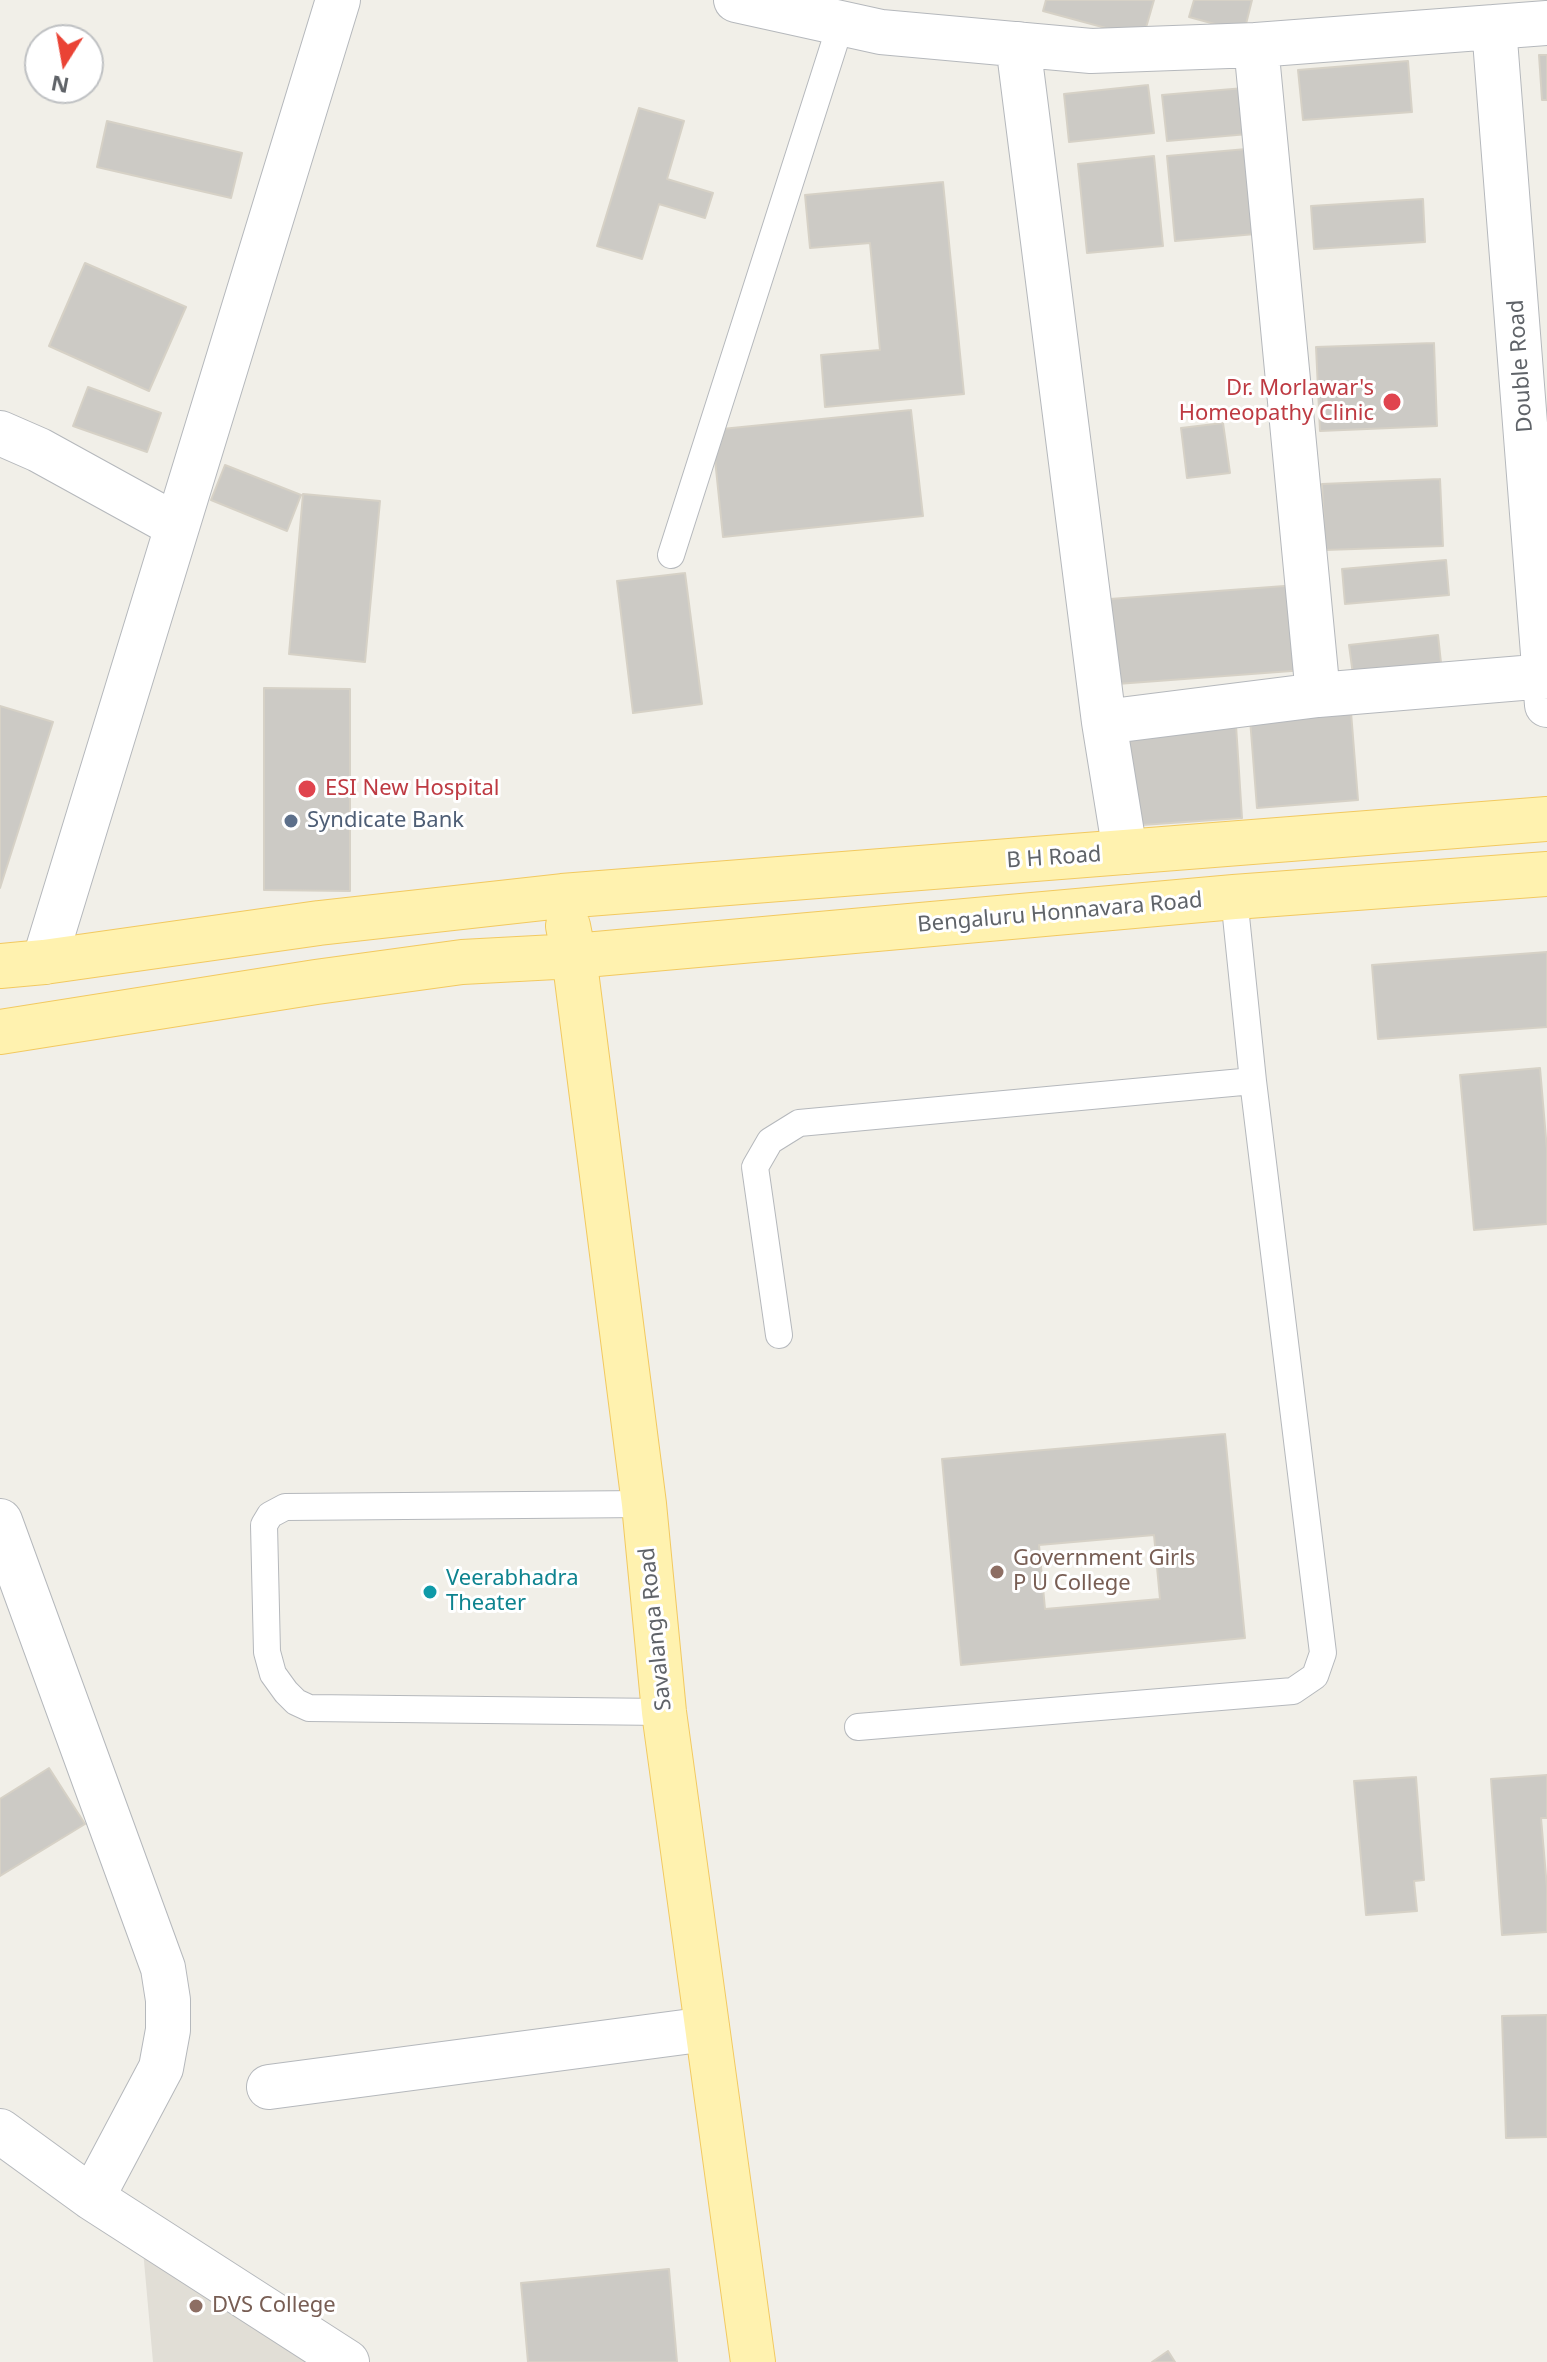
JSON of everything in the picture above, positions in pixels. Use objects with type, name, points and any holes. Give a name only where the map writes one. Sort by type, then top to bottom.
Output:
[{"type":"main road","name":"B H Road","points":[[0,966],[319,923],[562,896],[1547,819]]},
{"type":"main road","name":"Bengaluru Honnavara Road","points":[[0,1032],[462,962],[574,956],[1234,897],[1547,874]]},
{"type":"main road","name":"Savalanga Road","points":[[562,896],[574,956],[644,1504],[664,1712],[753,2362]]},
{"type":"street","points":[[44,962],[338,0]]},
{"type":"street","points":[[736,0],[873,18],[1018,44],[1091,51],[1256,45],[1547,23]]},
{"type":"street","name":"Double Road","points":[[1494,27],[1546,686]]},
{"type":"street","points":[[1018,44],[1104,722],[1125,852]]},
{"type":"street","points":[[1256,45],[1318,695]]},
{"type":"street","points":[[0,433],[39,450],[177,526]]},
{"type":"street","points":[[1104,722],[1318,695],[1546,686]]},
{"type":"street","points":[[0,1521],[163,1968],[168,2000],[168,2030],[161,2068],[92,2198]]},
{"type":"street","points":[[269,2087],[707,2029]]},
{"type":"street","points":[[0,2131],[92,2198],[347,2362]]},
{"type":"lane","points":[[671,555],[873,18]]},
{"type":"lane","points":[[858,1727],[1293,1691],[1315,1676],[1323,1653],[1253,1081],[1234,897]]},
{"type":"lane","points":[[779,1335],[755,1167],[770,1141],[799,1123],[1253,1081]]},
{"type":"lane","points":[[644,1504],[285,1507],[270,1515],[264,1525],[267,1652],[273,1674],[286,1692],[296,1702],[309,1708],[664,1712]]},
{"type":"shaded area","name":"DVS College","points":[[143,2250],[346,2362],[153,2362]]},
{"type":"building","points":[[1046,0],[1154,0],[1143,38],[1043,11]]},
{"type":"building","points":[[1194,0],[1252,0],[1244,32],[1189,17]]},
{"type":"building","points":[[1539,55],[1547,55],[1547,100],[1542,100]]},
{"type":"building","points":[[1408,61],[1412,112],[1303,120],[1298,70]]},
{"type":"building","points":[[1148,85],[1154,133],[1069,142],[1064,94]]},
{"type":"building","points":[[1256,87],[1260,133],[1167,141],[1162,95]]},
{"type":"building","points":[[639,108],[684,121],[667,179],[713,193],[705,218],[659,204],[642,259],[597,246]]},
{"type":"building","points":[[107,121],[242,153],[231,198],[97,167]]},
{"type":"building","points":[[1258,148],[1267,233],[1175,241],[1167,156]]},
{"type":"building","points":[[1154,156],[1163,246],[1087,253],[1078,164]]},
{"type":"building","points":[[943,182],[964,394],[825,407],[821,355],[880,350],[870,243],[810,248],[805,195]]},
{"type":"building","points":[[1423,199],[1425,242],[1314,249],[1311,206]]},
{"type":"building","points":[[85,263],[186,307],[149,391],[49,346]]},
{"type":"building","points":[[1434,343],[1437,426],[1320,431],[1316,347]]},
{"type":"building","points":[[88,387],[161,413],[147,452],[73,426]]},
{"type":"building","points":[[911,410],[923,516],[723,537],[712,430]]},
{"type":"building","points":[[1223,423],[1230,473],[1187,478],[1181,428]]},
{"type":"building","points":[[225,465],[301,495],[287,531],[211,500]]},
{"type":"building","points":[[1440,479],[1443,546],[1325,550],[1322,484]]},
{"type":"building","points":[[303,494],[380,501],[365,662],[289,654]]},
{"type":"building","points":[[1446,560],[1449,595],[1345,604],[1342,569]]},
{"type":"building","points":[[685,573],[702,704],[633,713],[617,581]]},
{"type":"building","points":[[1298,585],[1305,670],[1117,684],[1110,599]]},
{"type":"building","points":[[1438,635],[1442,672],[1354,682],[1349,645]]},
{"type":"building","name":"ESI New Hospital","points":[[264,688],[350,689],[350,891],[264,890]]},
{"type":"building","points":[[0,706],[53,722],[0,888]]},
{"type":"building","points":[[1351,712],[1358,800],[1257,808],[1250,719]]},
{"type":"building","points":[[1236,725],[1242,818],[1128,826],[1122,733]]},
{"type":"building","points":[[1547,952],[1547,1027],[1378,1039],[1372,965]]},
{"type":"building","points":[[1540,1068],[1547,1150],[1547,1224],[1474,1230],[1460,1075]]},
{"type":"building","name":"Government Girls P U College","points":[[1225,1434],[1245,1638],[961,1665],[942,1459]],"holes":[[[1154,1535],[1160,1599],[1045,1609],[1039,1545]]]},
{"type":"building","points":[[49,1768],[85,1824],[0,1876],[0,1799]]},
{"type":"building","points":[[1547,1775],[1547,1818],[1541,1818],[1547,1932],[1502,1935],[1491,1779]]},
{"type":"building","points":[[1416,1777],[1424,1880],[1414,1881],[1417,1911],[1366,1915],[1354,1781]]},
{"type":"building","points":[[1547,2015],[1547,2137],[1506,2138],[1502,2016]]},
{"type":"building","points":[[669,2269],[677,2362],[528,2362],[521,2283]]},
{"type":"building","points":[[1168,2351],[1175,2362],[1152,2362]]},
{"type":"place","name":"Dr. Morlawar's Homeopathy Clinic","points":[[1392,402]]},
{"type":"place","name":"ESI New Hospital","points":[[307,789]]},
{"type":"place","name":"Syndicate Bank","points":[[291,821]]},
{"type":"place","name":"Government Girls P U College","points":[[997,1572]]},
{"type":"place","name":"Veerabhadra Theater","points":[[430,1592]]},
{"type":"place","name":"DVS College","points":[[196,2306]]}]
